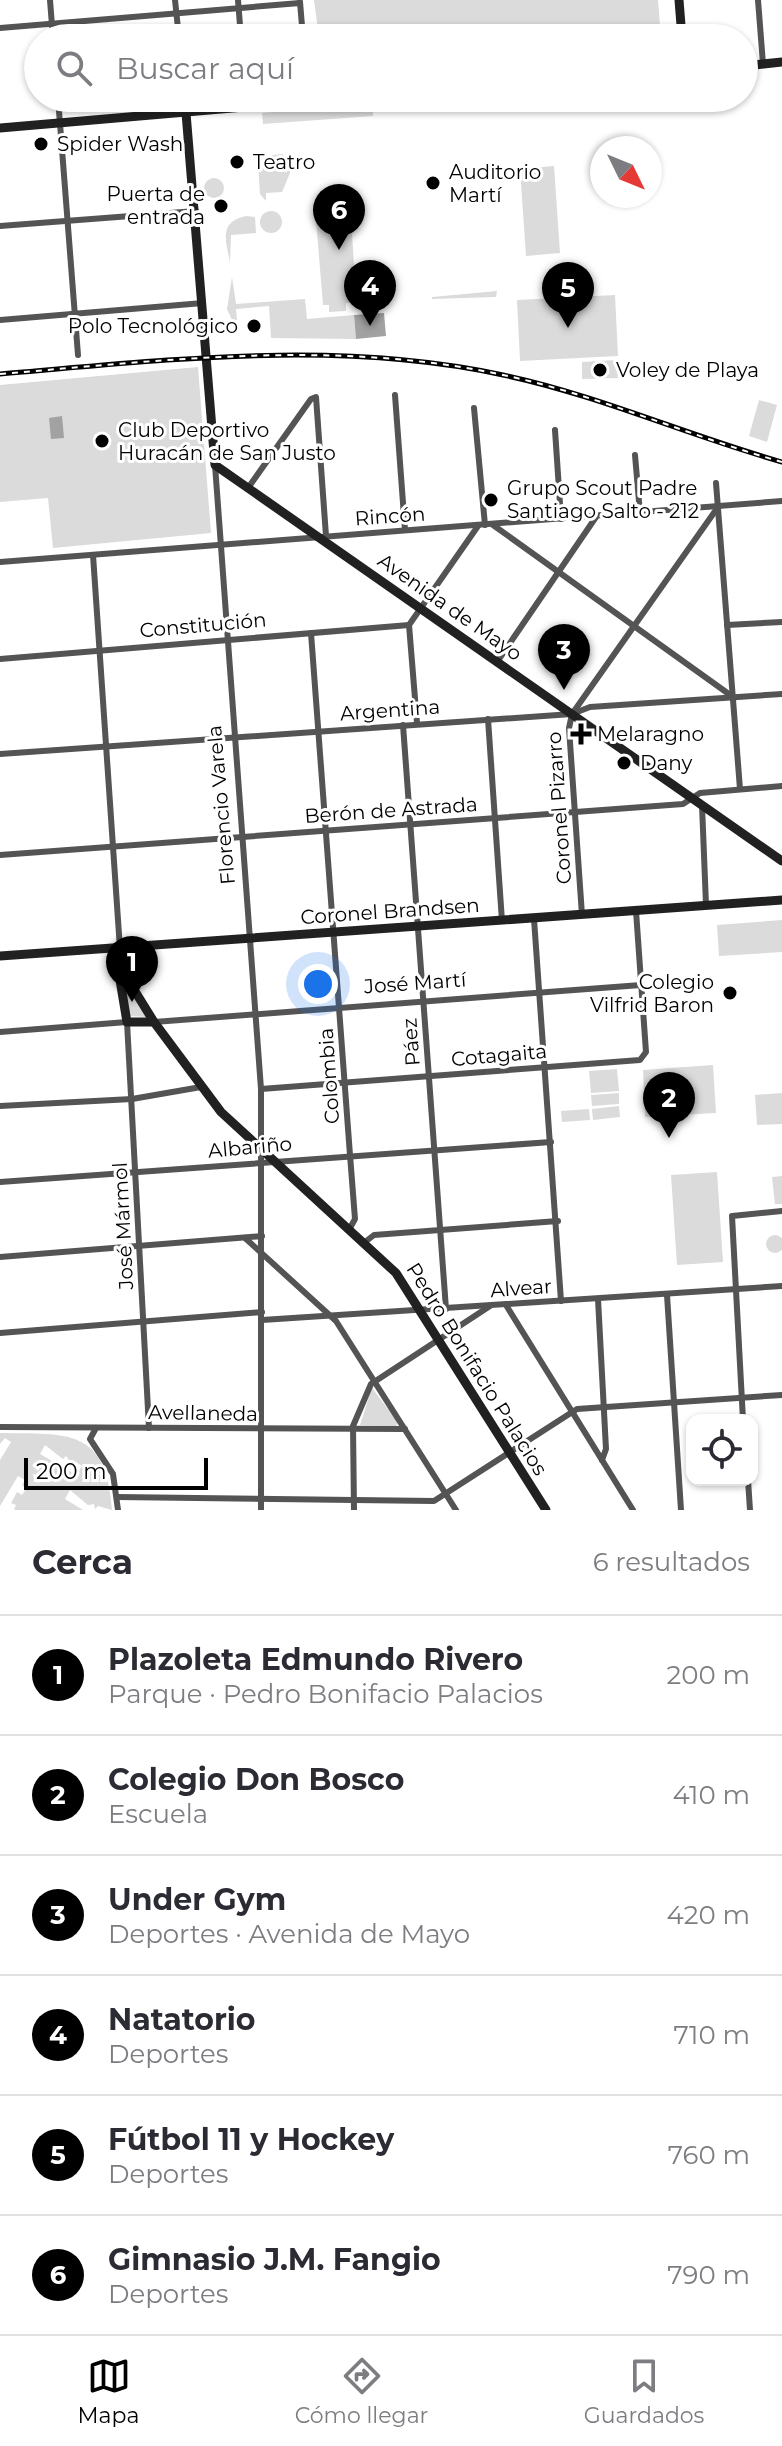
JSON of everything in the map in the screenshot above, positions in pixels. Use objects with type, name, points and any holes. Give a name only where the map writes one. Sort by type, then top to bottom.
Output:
[{"type":"street","points":[[50,0],[52,24],[177,13],[238,4],[300,1],[302,24]]},
{"type":"street","points":[[175,0],[178,24]]},
{"type":"street","points":[[679,0],[681,24]]},
{"type":"street","points":[[758,0],[763,64]]},
{"type":"street","points":[[238,4],[240,24]]},
{"type":"street","points":[[0,28],[24,26]]},
{"type":"street","points":[[758,65],[782,62]]},
{"type":"street","points":[[59,112],[78,355]]},
{"type":"street","points":[[0,128],[191,112]]},
{"type":"street","name":"Florencio Varela","points":[[186,113],[256,1013],[263,1151]]},
{"type":"street","points":[[0,226],[196,211]]},
{"type":"street","points":[[0,320],[203,303]]},
{"type":"street","points":[[395,395],[405,530]]},
{"type":"street","points":[[248,488],[311,399],[316,397],[322,537]]},
{"type":"street","points":[[417,723],[409,625],[485,525],[474,408]]},
{"type":"street","points":[[555,430],[561,519]]},
{"type":"street","points":[[635,455],[640,513]]},
{"type":"street","name":"Avenida de Mayo","points":[[215,465],[782,861]]},
{"type":"street","points":[[716,483],[740,789]]},
{"type":"street","name":"Rincón","points":[[0,562],[782,501]]},
{"type":"street","name":"Coronel Pizarro","points":[[582,915],[569,728],[572,714],[718,507]]},
{"type":"street","points":[[497,662],[596,517]]},
{"type":"street","points":[[485,525],[634,625],[733,697]]},
{"type":"street","points":[[93,555],[116,847],[120,967],[127,1022]]},
{"type":"street","points":[[727,625],[782,622]]},
{"type":"street","name":"Constitución","points":[[0,659],[409,625]]},
{"type":"street","name":"Colombia","points":[[311,633],[355,1219],[350,1228]]},
{"type":"street","name":"Argentina","points":[[0,754],[572,714],[590,707],[782,694]]},
{"type":"street","points":[[488,719],[502,921]]},
{"type":"street","name":"Páez","points":[[403,725],[446,1309]]},
{"type":"street","name":"Berón de Astrada","points":[[0,855],[683,804],[700,793],[782,786]]},
{"type":"street","points":[[702,805],[706,905]]},
{"type":"street","name":"Coronel Brandsen","points":[[0,956],[782,900]]},
{"type":"street","points":[[636,911],[641,985]]},
{"type":"street","points":[[534,919],[558,1221],[561,1301]]},
{"type":"street","name":"Pedro Bonifacio Palacios","points":[[120,967],[154,1022],[226,1118],[263,1151],[268,1161],[350,1228],[390,1266],[546,1510]]},
{"type":"street","name":"José Martí","points":[[0,1032],[641,985]]},
{"type":"street","name":"Cotagaita","points":[[261,1089],[644,1057],[641,985]]},
{"type":"street","name":"José Mármol","points":[[127,1022],[149,1428]]},
{"type":"street","points":[[0,1106],[132,1099],[201,1087]]},
{"type":"street","name":"Albariño","points":[[0,1182],[551,1142]]},
{"type":"street","points":[[261,1510],[262,1236],[268,1161]]},
{"type":"street","points":[[743,1414],[732,1216],[782,1211]]},
{"type":"street","points":[[365,1242],[374,1235],[558,1221]]},
{"type":"street","points":[[0,1257],[262,1236]]},
{"type":"street","points":[[245,1238],[331,1315],[456,1510]]},
{"type":"street","name":"Alvear","points":[[0,1333],[143,1322],[446,1309],[782,1286]]},
{"type":"street","points":[[667,1295],[681,1510]]},
{"type":"street","points":[[598,1299],[605,1407],[605,1454],[602,1460]]},
{"type":"street","points":[[506,1305],[633,1510]]},
{"type":"street","points":[[354,1510],[353,1430],[374,1381],[490,1306]]},
{"type":"street","points":[[117,1497],[434,1501],[572,1410],[782,1395]]},
{"type":"street","name":"Avellaneda","points":[[0,1427],[405,1429]]},
{"type":"street","points":[[97,1427],[90,1441],[110,1466],[118,1510]]},
{"type":"street","points":[[748,1486],[750,1510]]},
{"type":"street","points":[[434,1501],[434,1510]]},
{"type":"shaded area","points":[[314,0],[658,0],[660,24],[317,24]]},
{"type":"shaded area","points":[[373,112],[373,116],[263,124],[262,113]]},
{"type":"shaded area","points":[[282,154],[289,159],[290,173],[282,192],[266,193],[266,201],[260,194],[258,162],[263,156]]},
{"type":"shaded area","points":[[554,166],[560,253],[526,256],[520,169]]},
{"type":"shaded area","points":[[214,178],[221,181],[224,188],[221,195],[214,198],[207,195],[204,188],[207,181]]},
{"type":"shaded area","points":[[271,211],[279,214],[282,222],[279,230],[271,233],[263,230],[260,222],[263,214]]},
{"type":"shaded area","points":[[343,211],[344,219],[351,218],[355,281],[379,279],[381,301],[346,303],[346,311],[329,312],[329,305],[323,305],[316,220],[322,220],[322,213]]},
{"type":"shaded area","points":[[255,217],[256,233],[231,235],[230,262],[226,240],[228,228],[237,219]]},
{"type":"shaded area","points":[[232,277],[236,304],[305,299],[307,319],[354,315],[356,339],[271,338],[269,306],[236,309],[237,320],[232,320],[227,309]]},
{"type":"shaded area","points":[[497,291],[496,297],[432,299],[432,297]]},
{"type":"shaded area","points":[[615,295],[618,356],[520,361],[517,300]]},
{"type":"shaded area","points":[[384,313],[386,336],[356,339],[354,315]]},
{"type":"shaded area","name":"Voley de Playa","points":[[617,360],[618,378],[582,379],[582,362]]},
{"type":"shaded area","name":"Club Deportivo Huracán de San Justo","points":[[198,367],[211,533],[53,548],[48,498],[0,502],[0,385]]},
{"type":"shaded area","points":[[759,400],[777,405],[767,442],[749,436]]},
{"type":"shaded area","points":[[62,416],[64,438],[51,439],[49,418]]},
{"type":"shaded area","points":[[782,920],[782,952],[719,956],[717,925]]},
{"type":"shaded area","points":[[127,987],[147,1017],[129,1016],[124,991]]},
{"type":"shaded area","points":[[713,1065],[716,1113],[645,1117],[643,1070]]},
{"type":"shaded area","points":[[617,1069],[619,1091],[591,1093],[589,1071]]},
{"type":"shaded area","points":[[619,1093],[619,1104],[592,1106],[591,1095]]},
{"type":"shaded area","points":[[782,1093],[782,1124],[757,1125],[755,1095]]},
{"type":"shaded area","points":[[619,1106],[620,1117],[593,1120],[592,1109]]},
{"type":"shaded area","points":[[589,1109],[590,1120],[562,1122],[561,1111]]},
{"type":"shaded area","points":[[717,1172],[723,1262],[677,1265],[671,1175]]},
{"type":"shaded area","points":[[782,1176],[782,1204],[775,1204],[772,1177]]},
{"type":"shaded area","points":[[775,1235],[781,1238],[781,1250],[775,1253],[769,1250],[766,1244],[769,1238]]},
{"type":"shaded area","points":[[372,1388],[398,1422],[396,1426],[360,1425]]},
{"type":"shaded area","points":[[0,1433],[46,1434],[80,1441],[92,1450],[102,1464],[112,1510],[98,1506],[95,1509],[94,1504],[88,1505],[70,1490],[65,1499],[83,1510],[14,1510],[16,1505],[11,1503],[17,1492],[22,1495],[26,1489],[22,1485],[25,1480],[18,1476],[0,1506],[0,1460],[11,1442],[5,1438],[0,1444]],"holes":[[[45,1445],[63,1459],[66,1456],[71,1463],[73,1460],[82,1466],[76,1475],[40,1454]]]},
{"type":"railway","points":[[0,374],[252,356],[315,355],[441,364],[503,375],[574,393],[782,462]]},
{"type":"place","name":"Spider Wash","points":[[41,144]]},
{"type":"place","name":"Teatro","points":[[237,162]]},
{"type":"place","name":"Auditorio Martí","points":[[433,183]]},
{"type":"place","name":"Puerta de entrada","points":[[221,206]]},
{"type":"place","name":"Gimnasio J.M. Fangio","points":[[339,250]]},
{"type":"place","name":"Polo Tecnológico","points":[[254,326]]},
{"type":"place","name":"Natatorio","points":[[370,326]]},
{"type":"place","name":"Fútbol 11 y Hockey","points":[[568,328]]},
{"type":"place","name":"Voley de Playa","points":[[600,370]]},
{"type":"place","name":"Club Deportivo Huracán de San Justo","points":[[102,441]]},
{"type":"place","name":"Grupo Scout Padre Santiago Salto - 212","points":[[491,500]]},
{"type":"place","name":"Under Gym","points":[[564,690]]},
{"type":"place","name":"Melaragno","points":[[581,734]]},
{"type":"place","name":"Dany","points":[[624,763]]},
{"type":"place","name":"Colegio Vilfrid Baron","points":[[730,993]]},
{"type":"place","name":"Plazoleta Edmundo Rivero","points":[[132,1002]]},
{"type":"place","name":"Colegio Don Bosco","points":[[669,1138]]}]
